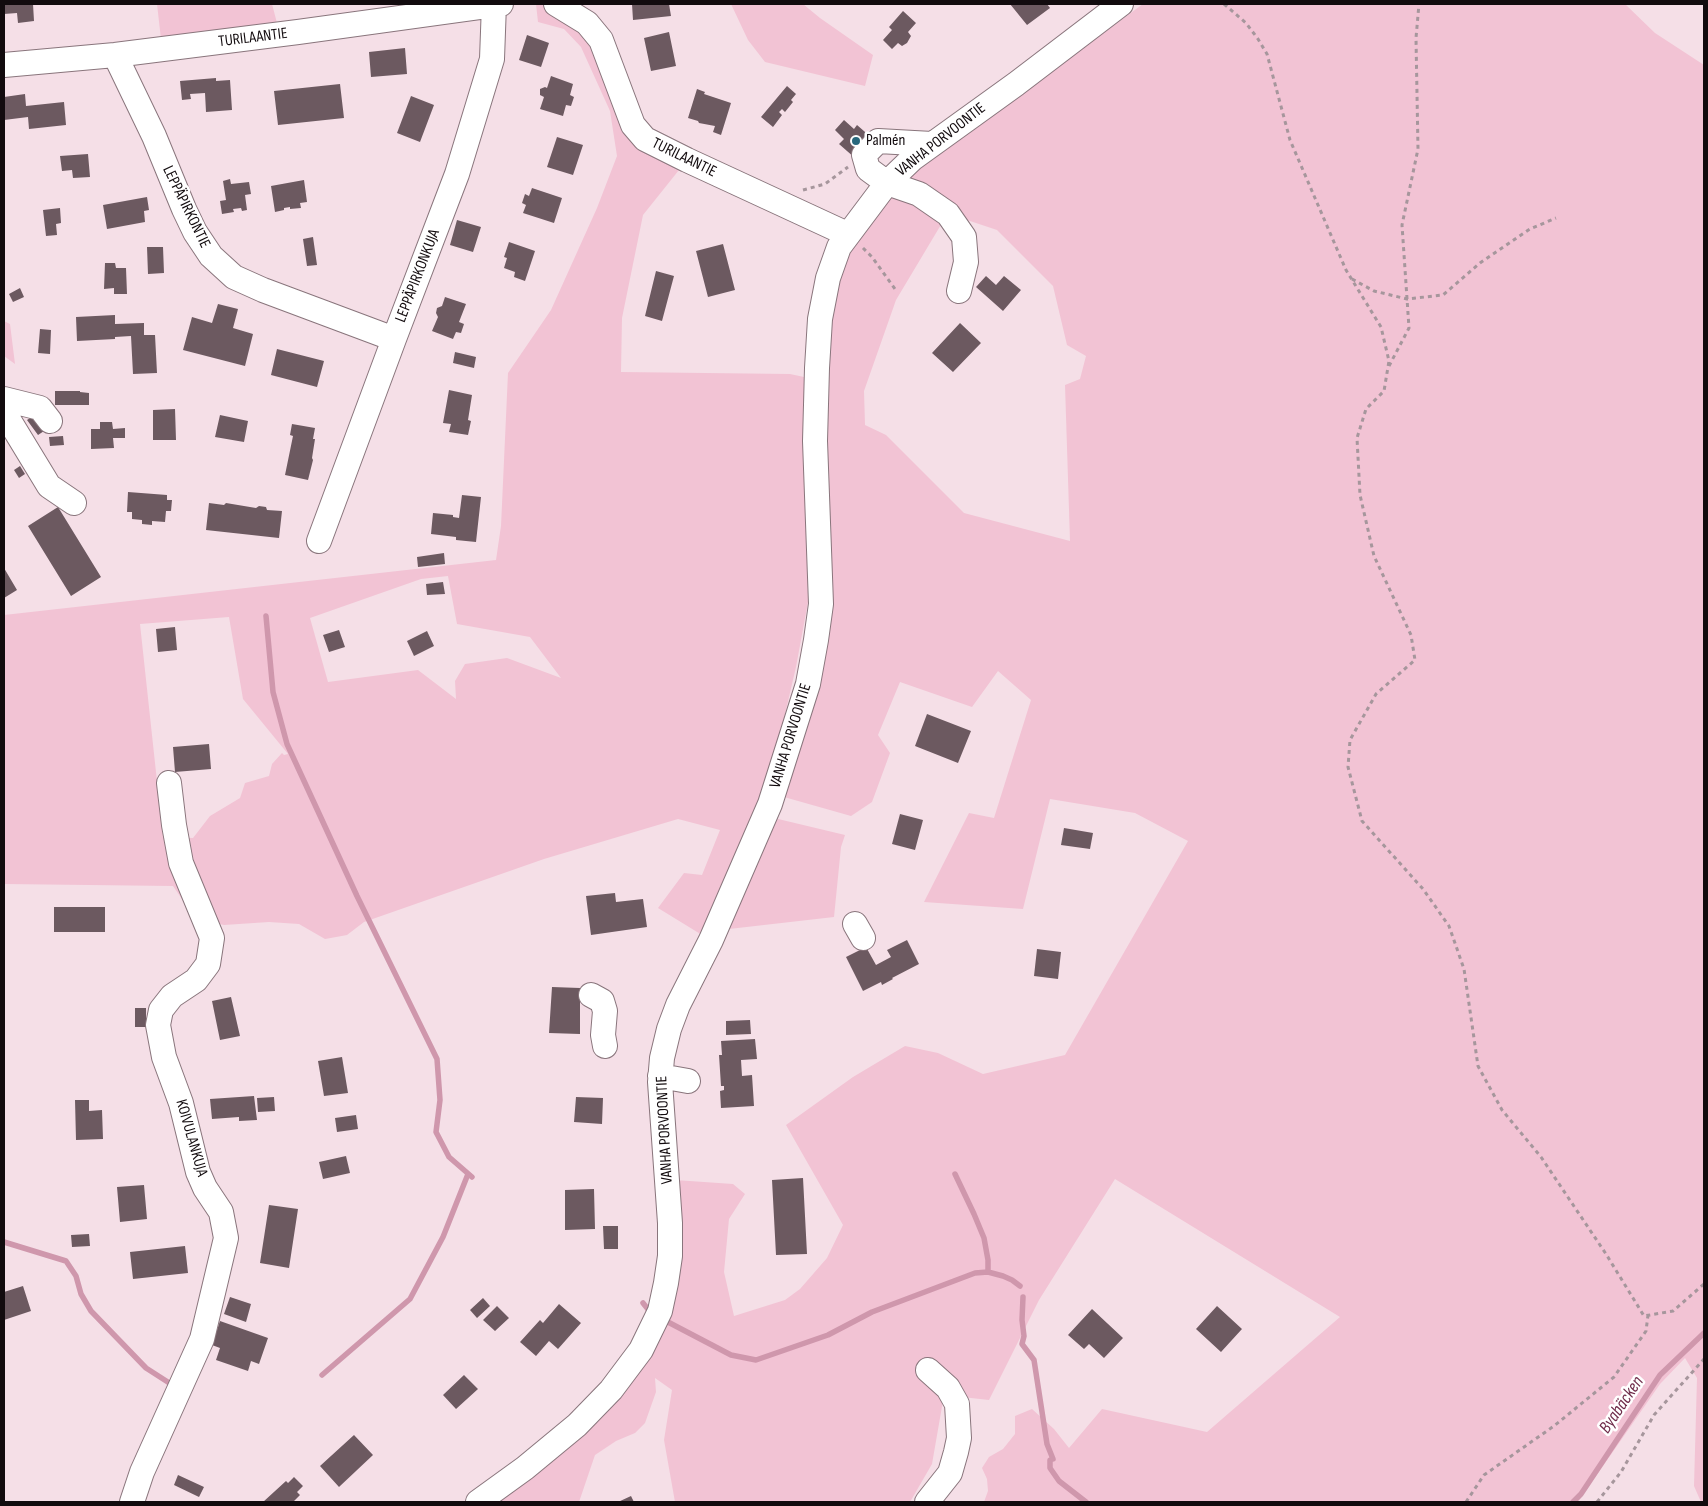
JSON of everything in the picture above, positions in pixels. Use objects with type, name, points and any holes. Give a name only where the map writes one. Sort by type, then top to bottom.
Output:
[{"type":"street","name":"LEPPÄPIRKONKUJA","points":[[319,541],[458,174],[492,59],[494,4]]},
{"type":"street","name":"TURILAANTIE","points":[[4,65],[115,55],[501,4]]},
{"type":"street","name":"TURILAANTIE","points":[[556,4],[587,23],[601,40],[633,125],[645,139],[847,234]]},
{"type":"street","name":"VANHA PORVOONTIE","points":[[478,1502],[525,1468],[577,1425],[610,1390],[641,1350],[662,1302],[670,1256],[670,1222],[661,1101],[660,1076],[662,1058],[669,1029],[678,1005],[712,940],[770,804],[808,684],[816,640],[821,604],[815,441],[817,368],[820,319],[828,278],[839,247],[887,183],[912,159],[1016,84],[1120,4]]},
{"type":"street","name":"LEPPÄPIRKONTIE","points":[[115,55],[154,136],[184,209],[198,237],[211,256],[234,277],[262,290],[394,339]]},
{"type":"street","points":[[932,144],[878,141],[864,155],[868,169],[887,183],[919,194],[948,214],[964,237],[966,262],[959,291]]},
{"type":"street","points":[[4,399],[40,408],[50,420]]},
{"type":"street","points":[[4,412],[49,486],[74,503]]},
{"type":"street","name":"KOIVULANKUJA","points":[[132,1502],[146,1463],[202,1339],[226,1238],[221,1212],[205,1188],[198,1172],[181,1103],[164,1057],[158,1025],[161,1010],[172,996],[196,980],[208,964],[212,938],[181,863],[169,784]]},
{"type":"street","points":[[591,995],[602,1002],[605,1011],[605,1046]]},
{"type":"street","points":[[660,1076],[688,1081]]},
{"type":"street","points":[[927,1502],[950,1473],[959,1431],[957,1404],[948,1388],[928,1370]]},
{"type":"path","points":[[1224,4],[1246,23],[1267,54],[1290,140],[1352,279],[1381,327],[1389,361],[1384,391],[1366,409],[1357,438],[1360,495],[1374,556],[1411,635],[1415,660],[1376,694],[1350,740],[1348,767],[1362,821],[1423,889],[1449,926],[1464,969],[1478,1066],[1502,1110],[1541,1157],[1606,1254],[1644,1316],[1673,1312],[1704,1284]]},
{"type":"path","points":[[1388,369],[1409,328],[1402,226],[1418,149],[1416,38],[1419,4]]},
{"type":"path","points":[[771,199],[826,184],[864,155]]},
{"type":"path","points":[[1352,279],[1374,291],[1407,299],[1443,295],[1480,263],[1530,229],[1556,218]]},
{"type":"path","points":[[847,234],[872,257],[895,289]]},
{"type":"path","points":[[1466,1502],[1484,1475],[1554,1426],[1614,1377],[1646,1331],[1648,1315]]},
{"type":"path","points":[[1598,1502],[1621,1472],[1654,1415],[1704,1359]]},
{"type":"shaded area","points":[[157,4],[272,4],[277,23],[161,39]]},
{"type":"shaded area","points":[[536,4],[576,4],[633,125],[687,160],[643,215],[622,318],[621,372],[790,374],[804,377],[808,602],[796,667],[772,770],[702,935],[658,908],[684,873],[702,875],[720,830],[678,819],[544,859],[364,922],[347,935],[325,939],[299,924],[269,922],[224,925],[195,918],[173,886],[4,884],[4,615],[496,560],[501,526],[508,373],[551,310],[597,208],[617,156],[610,111],[581,47],[564,29],[538,22]],"holes":[[[448,576],[457,624],[530,637],[561,678],[507,658],[465,664],[455,681],[456,699],[418,670],[328,682],[310,618],[421,579]],[[229,617],[243,699],[288,754],[284,755],[282,753],[272,764],[269,776],[245,783],[240,798],[210,816],[193,838],[163,837],[140,624]]]},
{"type":"shaded area","points":[[731,4],[803,4],[873,55],[865,86],[765,62],[748,40]]},
{"type":"shaded area","points":[[1143,4],[1625,4],[1655,33],[1704,65],[1704,1502],[1701,1502],[1694,1486],[1697,1378],[1685,1358],[1660,1384],[1578,1502],[984,1502],[988,1491],[987,1479],[982,1468],[989,1457],[1003,1449],[1015,1434],[1015,1416],[1032,1409],[1054,1429],[1069,1448],[1102,1409],[1207,1432],[1340,1317],[1115,1179],[1039,1300],[989,1400],[944,1395],[932,1464],[910,1502],[675,1502],[664,1440],[672,1390],[655,1378],[656,1392],[645,1423],[635,1433],[616,1441],[595,1455],[579,1502],[497,1502],[655,1349],[667,1314],[675,1180],[733,1184],[745,1194],[729,1219],[724,1272],[734,1316],[785,1300],[800,1289],[827,1258],[843,1225],[786,1125],[853,1077],[905,1046],[938,1053],[983,1074],[1065,1055],[1188,841],[1135,813],[1050,799],[1023,909],[924,902],[969,813],[994,818],[1031,700],[998,671],[972,707],[900,682],[878,735],[890,753],[872,802],[851,816],[784,797],[820,678],[823,379],[829,314],[847,254],[896,190],[945,218],[896,300],[864,391],[865,425],[886,435],[964,513],[1070,541],[1065,385],[1080,379],[1086,356],[1067,345],[1053,286],[997,230],[958,217],[904,182],[942,151]]},
{"type":"shaded area","points":[[4,321],[10,324],[15,364],[4,356]]},
{"type":"shaded area","points":[[774,818],[845,835],[841,847],[834,917],[729,929]]},
{"type":"building","points":[[4,4],[33,4],[34,21],[18,23],[17,13],[4,14]]},
{"type":"building","points":[[632,4],[669,4],[671,16],[633,20]]},
{"type":"building","points":[[1010,4],[1047,4],[1050,8],[1027,25]]},
{"type":"building","points":[[903,11],[916,23],[908,32],[911,36],[907,43],[902,46],[898,43],[892,49],[883,40],[892,30],[889,27]]},
{"type":"building","points":[[669,32],[676,66],[651,71],[644,38]]},
{"type":"building","points":[[527,35],[549,43],[541,67],[519,60]]},
{"type":"building","points":[[405,48],[407,74],[371,77],[369,52]]},
{"type":"building","points":[[551,76],[573,84],[570,95],[574,97],[571,106],[566,105],[563,116],[540,109],[544,97],[540,95],[540,89],[547,88]]},
{"type":"building","points":[[216,78],[216,81],[230,80],[232,110],[206,112],[205,93],[190,94],[191,99],[182,100],[180,81]]},
{"type":"building","points":[[340,84],[344,118],[278,125],[274,91]]},
{"type":"building","points":[[787,86],[796,94],[791,100],[793,102],[785,112],[782,109],[779,112],[782,115],[773,127],[761,117]]},
{"type":"building","points":[[697,89],[705,92],[704,94],[731,103],[721,135],[713,132],[715,126],[699,123],[688,118]]},
{"type":"building","points":[[25,94],[26,106],[64,102],[66,125],[29,129],[28,117],[4,120],[4,97]]},
{"type":"building","points":[[411,96],[434,105],[420,142],[397,133]]},
{"type":"building","name":"Palmén","points":[[844,120],[854,129],[857,125],[872,138],[855,158],[839,144],[844,139],[835,130]]},
{"type":"building","points":[[557,137],[583,145],[573,175],[547,167]]},
{"type":"building","points":[[88,154],[90,177],[73,178],[72,170],[62,171],[60,156]]},
{"type":"building","points":[[230,179],[231,184],[249,182],[251,194],[245,195],[247,210],[242,211],[241,208],[233,209],[234,212],[222,214],[220,201],[226,200],[223,181]]},
{"type":"building","points":[[304,180],[307,202],[300,203],[301,208],[290,209],[290,207],[275,212],[271,186]]},
{"type":"building","points":[[532,188],[562,198],[554,223],[523,213],[526,205],[522,203],[525,194],[529,196]]},
{"type":"building","points":[[147,197],[149,210],[144,211],[145,222],[107,229],[103,205]]},
{"type":"building","points":[[60,208],[61,223],[56,224],[57,235],[46,236],[43,210]]},
{"type":"building","points":[[457,220],[481,227],[473,252],[450,245]]},
{"type":"building","points":[[313,237],[317,265],[307,266],[303,239]]},
{"type":"building","points":[[509,242],[535,251],[525,281],[514,277],[515,272],[504,268],[507,258],[504,257]]},
{"type":"building","points":[[723,244],[735,290],[708,297],[696,251]]},
{"type":"building","points":[[147,247],[163,247],[164,273],[148,274]]},
{"type":"building","points":[[105,263],[115,263],[116,268],[126,268],[127,294],[114,294],[114,288],[104,289]]},
{"type":"building","points":[[656,271],[674,276],[662,321],[645,316]]},
{"type":"building","points":[[986,276],[996,285],[1004,276],[1021,290],[1003,311],[976,287]]},
{"type":"building","points":[[20,288],[24,297],[13,302],[9,294]]},
{"type":"building","points":[[445,297],[466,304],[459,322],[464,324],[461,333],[456,332],[453,339],[432,331],[438,317],[436,313],[437,308],[442,306]]},
{"type":"building","points":[[218,304],[238,309],[233,328],[253,334],[245,366],[183,350],[192,317],[212,323]]},
{"type":"building","points":[[115,315],[115,324],[144,323],[144,335],[155,335],[157,373],[133,374],[131,336],[115,337],[115,339],[77,341],[76,317]]},
{"type":"building","points":[[960,323],[981,343],[953,372],[932,353]]},
{"type":"building","points":[[40,329],[51,330],[50,354],[38,353]]},
{"type":"building","points":[[277,349],[324,361],[317,387],[271,375]]},
{"type":"building","points":[[455,352],[476,357],[474,368],[453,363]]},
{"type":"building","points":[[449,390],[472,395],[468,420],[471,421],[468,435],[449,432],[451,424],[443,423]]},
{"type":"building","points":[[55,391],[89,393],[89,405],[55,405]]},
{"type":"building","points":[[175,409],[176,440],[153,440],[153,410]]},
{"type":"building","points":[[36,414],[47,429],[38,435],[27,420]]},
{"type":"building","points":[[220,415],[248,421],[244,442],[215,437]]},
{"type":"building","points":[[100,422],[112,422],[113,429],[125,428],[125,438],[113,438],[114,448],[91,449],[91,429],[100,429]]},
{"type":"building","points":[[292,424],[315,428],[313,460],[308,480],[285,475],[293,436],[290,435]]},
{"type":"building","points":[[63,436],[64,445],[50,446],[49,437]]},
{"type":"building","points":[[20,466],[25,474],[19,478],[14,470]]},
{"type":"building","points":[[128,492],[167,495],[167,500],[172,500],[171,511],[166,511],[165,522],[152,521],[152,525],[142,524],[142,520],[132,519],[132,512],[127,512]]},
{"type":"building","points":[[462,495],[481,497],[476,542],[456,540],[456,537],[431,534],[433,513],[453,515],[453,517],[459,518]]},
{"type":"building","points":[[209,503],[224,505],[226,503],[256,508],[259,506],[266,507],[267,510],[282,511],[279,538],[206,530]]},
{"type":"building","points":[[58,507],[101,577],[71,596],[28,526]]},
{"type":"building","points":[[444,553],[445,564],[418,567],[417,557]]},
{"type":"building","points":[[4,568],[17,590],[4,598]]},
{"type":"building","points":[[443,582],[445,594],[427,595],[426,584]]},
{"type":"building","points":[[175,627],[177,650],[158,652],[156,629]]},
{"type":"building","points":[[339,630],[345,647],[329,652],[323,635]]},
{"type":"building","points":[[427,631],[434,646],[414,656],[407,641]]},
{"type":"building","points":[[927,714],[971,731],[958,763],[915,746]]},
{"type":"building","points":[[209,744],[211,769],[175,772],[173,747]]},
{"type":"building","points":[[900,814],[923,820],[915,850],[892,844]]},
{"type":"building","points":[[1064,828],[1093,833],[1090,849],[1061,845]]},
{"type":"building","points":[[615,893],[616,902],[643,899],[647,927],[591,935],[586,896]]},
{"type":"building","points":[[54,907],[105,907],[105,932],[54,932]]},
{"type":"building","points":[[907,940],[919,964],[882,985],[881,982],[863,991],[846,957],[866,947],[876,965],[891,957],[887,950]]},
{"type":"building","points":[[1037,949],[1061,952],[1058,979],[1034,976]]},
{"type":"building","points":[[552,987],[580,988],[580,1034],[549,1033]]},
{"type":"building","points":[[231,997],[240,1036],[220,1040],[212,1001]]},
{"type":"building","points":[[135,1008],[146,1008],[146,1027],[135,1027]]},
{"type":"building","points":[[750,1020],[751,1034],[726,1035],[726,1021]]},
{"type":"building","points":[[755,1039],[757,1059],[741,1060],[742,1076],[752,1075],[754,1106],[721,1108],[720,1091],[724,1090],[724,1086],[721,1086],[719,1055],[722,1055],[721,1041]]},
{"type":"building","points":[[342,1057],[348,1093],[324,1096],[318,1061]]},
{"type":"building","points":[[254,1096],[257,1120],[239,1121],[239,1117],[212,1119],[210,1099]]},
{"type":"building","points":[[274,1097],[275,1111],[258,1112],[257,1098]]},
{"type":"building","points":[[576,1097],[603,1098],[602,1124],[574,1122]]},
{"type":"building","points":[[75,1100],[89,1100],[89,1111],[102,1110],[103,1139],[76,1140]]},
{"type":"building","points":[[356,1115],[358,1129],[337,1132],[335,1118]]},
{"type":"building","points":[[346,1156],[350,1173],[323,1179],[319,1162]]},
{"type":"building","points":[[803,1178],[807,1254],[776,1255],[772,1180]]},
{"type":"building","points":[[144,1185],[147,1219],[120,1222],[117,1187]]},
{"type":"building","points":[[594,1189],[595,1229],[565,1230],[565,1190]]},
{"type":"building","points":[[269,1205],[298,1209],[289,1268],[260,1263]]},
{"type":"building","points":[[603,1226],[618,1226],[618,1249],[604,1249]]},
{"type":"building","points":[[89,1234],[90,1246],[72,1247],[71,1235]]},
{"type":"building","points":[[185,1246],[188,1273],[133,1279],[130,1252]]},
{"type":"building","points":[[23,1286],[31,1311],[4,1320],[4,1292]]},
{"type":"building","points":[[230,1297],[251,1304],[246,1322],[224,1314]]},
{"type":"building","points":[[483,1298],[490,1306],[477,1318],[470,1310]]},
{"type":"building","points":[[559,1304],[581,1323],[558,1349],[549,1341],[536,1356],[520,1342],[540,1320],[543,1323]]},
{"type":"building","points":[[497,1306],[509,1318],[495,1331],[483,1320]]},
{"type":"building","points":[[1217,1306],[1242,1329],[1221,1352],[1196,1329]]},
{"type":"building","points":[[1092,1309],[1123,1338],[1104,1358],[1089,1344],[1084,1349],[1068,1335]]},
{"type":"building","points":[[220,1321],[268,1338],[259,1364],[251,1361],[248,1371],[216,1360],[220,1348],[212,1345]]},
{"type":"building","points":[[464,1375],[478,1389],[456,1409],[443,1395]]},
{"type":"building","points":[[354,1435],[373,1455],[339,1487],[320,1466]]},
{"type":"building","points":[[178,1475],[204,1487],[199,1497],[174,1485]]},
{"type":"building","points":[[294,1477],[303,1486],[297,1492],[300,1495],[293,1502],[263,1502],[286,1481],[288,1483]]},
{"type":"building","points":[[631,1496],[634,1502],[618,1502]]},
{"type":"waterway","points":[[266,616],[273,692],[287,744],[357,896],[437,1059],[440,1100],[436,1132],[449,1157],[472,1177]]},
{"type":"waterway","points":[[322,1375],[410,1299],[443,1237],[468,1174]]},
{"type":"waterway","points":[[955,1174],[984,1238],[988,1272]]},
{"type":"waterway","points":[[4,1242],[66,1261],[76,1276],[81,1294],[91,1311],[146,1368],[174,1386]]},
{"type":"waterway","points":[[666,1321],[731,1355],[756,1360],[828,1335],[872,1312],[975,1273],[988,1272],[1003,1276],[1020,1286]]},
{"type":"waterway","points":[[1023,1297],[1022,1320],[1024,1336],[1022,1344],[1034,1360],[1047,1444],[1053,1459],[1050,1460],[1050,1468],[1059,1481],[1086,1502]]},
{"type":"waterway","points":[[643,1303],[651,1313]]},
{"type":"waterway","name":"Byabäcken","points":[[1573,1502],[1581,1494],[1660,1375],[1704,1333]]},
{"type":"place","name":"Palmén","points":[[856,141]]}]
